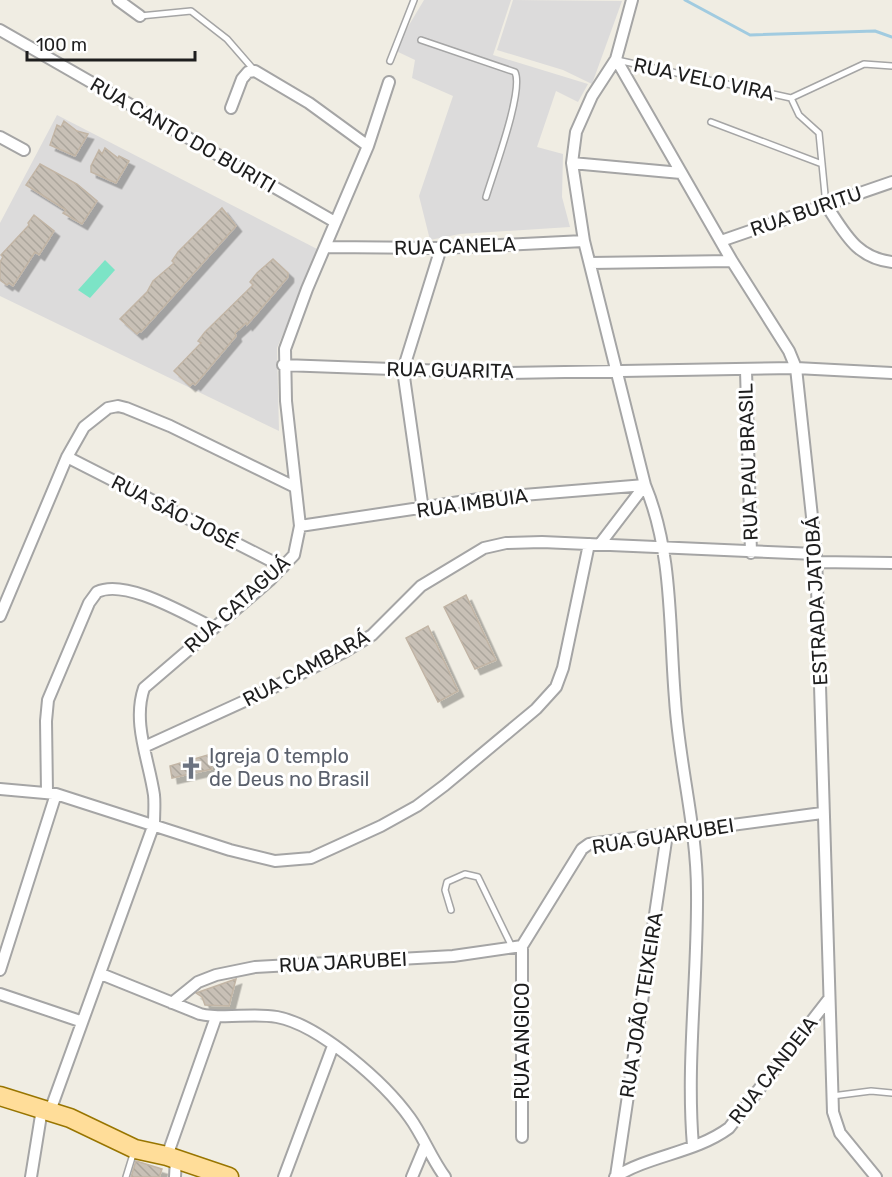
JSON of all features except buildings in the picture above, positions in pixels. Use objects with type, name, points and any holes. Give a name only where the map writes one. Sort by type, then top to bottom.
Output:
[{"type":"main road","points":[[0,1096],[70,1118],[172,1164],[229,1177]]},
{"type":"street","points":[[118,0],[140,16]]},
{"type":"street","points":[[632,0],[616,59],[576,132],[572,163],[584,241],[645,485],[657,513],[664,547],[675,703],[694,831],[698,891],[690,1074],[693,1146]]},
{"type":"street","name":"RUA CANTO DO BURITI","points":[[0,30],[335,222]]},
{"type":"street","name":"ESTRADA JATOBÁ","points":[[616,59],[732,261],[789,351],[796,369],[817,558],[822,813],[832,1096],[840,1132],[876,1177]]},
{"type":"street","points":[[231,108],[242,79],[248,72],[255,71],[309,103],[368,146]]},
{"type":"street","name":"RUA CATAGUÁ","points":[[31,1177],[46,1110],[80,1021],[101,974],[154,824],[154,797],[144,747],[139,703],[144,688],[294,555],[300,526],[284,365],[290,330],[368,146],[388,82]]},
{"type":"street","points":[[0,137],[24,150]]},
{"type":"street","points":[[572,163],[681,173]]},
{"type":"street","name":"RUA BURITU","points":[[721,241],[892,182]]},
{"type":"street","points":[[826,205],[860,251],[874,260],[892,262]]},
{"type":"street","name":"RUA CANELA","points":[[326,247],[441,248],[584,241]]},
{"type":"street","points":[[423,510],[403,370],[441,248]]},
{"type":"street","points":[[590,263],[732,261]]},
{"type":"street","name":"RUA GUARITA","points":[[284,365],[501,373],[796,369]]},
{"type":"street","points":[[796,369],[892,373]]},
{"type":"street","name":"RUA PAU BRASIL","points":[[746,370],[751,553]]},
{"type":"street","points":[[0,616],[67,457],[84,427],[108,408],[117,406],[170,426],[296,487]]},
{"type":"street","name":"RUA SÃO JOSÉ","points":[[67,457],[283,567]]},
{"type":"street","points":[[0,789],[52,793],[230,850],[275,861],[294,861],[323,855],[417,806],[536,709],[556,687],[563,668],[594,544],[645,485]]},
{"type":"street","name":"RUA IMBUIA","points":[[300,526],[423,510],[486,498],[645,485]]},
{"type":"street","name":"RUA CAMBARÁ","points":[[144,747],[260,694],[344,652],[372,634],[421,586],[484,548],[520,541],[664,547],[892,563]]},
{"type":"street","points":[[0,970],[52,793],[46,721],[48,700],[89,603],[97,592],[105,588],[126,590],[147,597],[214,628]]},
{"type":"street","name":"RUA GUARUBEI","points":[[517,947],[582,849],[589,844],[822,813]]},
{"type":"street","name":"RUA JOÃO TEIXEIRA","points":[[616,1176],[667,834]]},
{"type":"street","name":"RUA JARUBEI","points":[[172,1003],[198,982],[216,975],[255,967],[442,956],[517,947]]},
{"type":"street","name":"RUA ANGICO","points":[[517,947],[522,1137]]},
{"type":"street","points":[[101,974],[191,1011],[216,1017],[277,1017],[313,1031],[393,1095],[412,1120],[445,1177]]},
{"type":"street","points":[[0,994],[80,1021]]},
{"type":"street","name":"RUA CANDEIA","points":[[616,1176],[658,1157],[716,1137],[729,1128],[828,1000]]},
{"type":"street","points":[[172,1164],[216,1017]]},
{"type":"street","points":[[284,1177],[333,1046]]},
{"type":"street","points":[[412,1177],[425,1146]]},
{"type":"lane","points":[[390,61],[414,0]]},
{"type":"lane","points":[[140,16],[191,11],[227,39],[255,71]]},
{"type":"lane","points":[[420,40],[515,72],[518,79],[516,97],[486,198]]},
{"type":"lane","name":"RUA VELO VIRA","points":[[616,59],[791,98],[864,64],[892,66]]},
{"type":"lane","points":[[791,98],[799,115],[819,133],[826,205]]},
{"type":"lane","points":[[711,122],[822,164]]},
{"type":"lane","points":[[451,910],[445,890],[447,882],[465,874],[478,877],[517,947]]},
{"type":"lane","points":[[832,1096],[870,1091],[892,1093]]},
{"type":"lane","points":[[126,1177],[135,1149]]},
{"type":"shaded area","points":[[424,0],[511,0],[493,55],[588,84],[578,102],[556,91],[537,147],[563,154],[562,197],[570,227],[460,234],[430,240],[419,196],[453,96],[412,78],[415,60],[394,50]]},
{"type":"shaded area","points":[[513,0],[622,1],[592,84],[563,70],[497,50]]},
{"type":"shaded area","points":[[57,115],[319,250],[277,348],[279,431],[0,296],[0,223]]},
{"type":"green space","points":[[105,260],[115,270],[90,298],[78,290]]},
{"type":"waterway","points":[[685,0],[750,35],[875,31],[892,37]]},
{"type":"place","name":"Igreja O templo de Deus no Brasil","points":[[191,768]]}]
